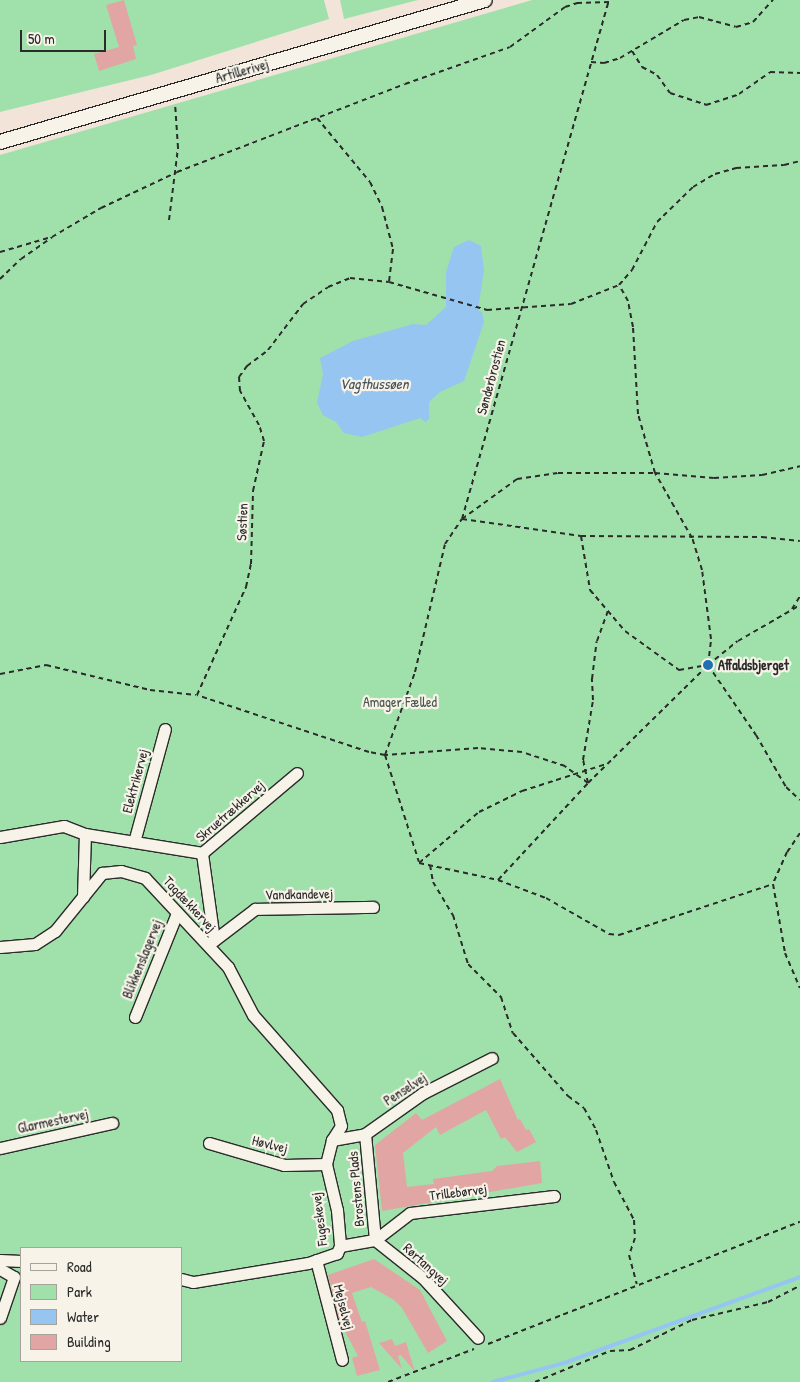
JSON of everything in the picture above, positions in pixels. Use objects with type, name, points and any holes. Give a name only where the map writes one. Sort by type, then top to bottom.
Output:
[{"type":"street","name":"Artillerivej","points":[[0,142],[485,0]]},
{"type":"street","name":"Elektrikervej","points":[[134,842],[165,729]]},
{"type":"street","name":"Skruetrækkervej","points":[[211,943],[202,853],[297,773]]},
{"type":"street","points":[[0,837],[64,826],[85,834],[202,853]]},
{"type":"street","points":[[83,897],[85,834]]},
{"type":"street","name":"Tagdækkervej","points":[[0,948],[35,944],[55,931],[102,873],[122,871],[145,878],[177,912],[211,943],[228,967],[253,1014],[279,1047]]},
{"type":"street","name":"Vandkandevej","points":[[211,943],[255,909],[373,907]]},
{"type":"street","name":"Blikkenslagervej","points":[[135,1017],[177,912]]},
{"type":"street","name":"Fugeskevej","points":[[182,1279],[193,1282],[316,1260],[338,1253],[340,1246],[336,1210],[326,1164],[332,1140],[341,1126],[337,1110],[279,1047]]},
{"type":"street","name":"Penselvej","points":[[332,1140],[366,1134],[423,1093],[492,1058]]},
{"type":"street","name":"Glarmestervej","points":[[0,1148],[112,1123]]},
{"type":"street","name":"Brostens Plads","points":[[366,1134],[375,1240]]},
{"type":"street","name":"Høvlvej","points":[[209,1143],[284,1165],[326,1164]]},
{"type":"street","name":"Trillebørvej","points":[[375,1240],[410,1213],[554,1196]]},
{"type":"street","points":[[340,1246],[375,1240]]},
{"type":"street","name":"Rørtangvej","points":[[375,1240],[423,1278],[478,1338]]},
{"type":"street","points":[[0,1260],[20,1261]]},
{"type":"street","name":"Mejselvej","points":[[316,1260],[342,1360]]},
{"type":"street","points":[[0,1269],[14,1277],[0,1318]]},
{"type":"path","points":[[591,62],[604,63],[632,51],[684,20],[699,18],[736,26],[752,22],[773,0]]},
{"type":"path","points":[[0,279],[21,258],[52,237],[101,208],[177,172],[316,118],[510,47],[565,6],[577,3],[609,1]]},
{"type":"path","name":"Sønderbrostien","points":[[386,755],[414,672],[445,544],[462,519],[520,309],[609,1]]},
{"type":"path","points":[[632,51],[642,67],[656,75],[670,93],[706,105],[739,94],[770,72],[800,73]]},
{"type":"path","points":[[169,220],[177,172],[179,121],[173,91]]},
{"type":"path","points":[[316,118],[370,182],[382,207],[393,249],[389,282]]},
{"type":"path","points":[[800,161],[784,165],[736,168],[716,174],[693,187],[657,222],[632,270],[619,285],[628,301],[633,327],[638,414],[655,473],[692,538],[702,570],[711,639],[708,665],[756,735],[786,787],[800,800]]},
{"type":"path","points":[[0,252],[52,237]]},
{"type":"path","name":"Søstien","points":[[197,695],[246,587],[251,564],[253,491],[264,441],[259,425],[240,391],[239,378],[247,366],[268,350],[303,304],[328,287],[350,278],[389,282],[487,310],[571,304],[619,285]]},
{"type":"path","points":[[462,519],[517,478],[558,473],[655,473],[714,478],[762,475],[800,466]]},
{"type":"path","points":[[462,519],[581,536],[692,538],[762,536],[800,541]]},
{"type":"path","points":[[581,536],[590,590],[625,631],[679,670],[708,665]]},
{"type":"path","points":[[792,609],[800,596]]},
{"type":"path","points":[[498,880],[588,783],[708,665],[738,641],[800,605]]},
{"type":"path","points":[[588,783],[583,760],[592,700],[592,679],[597,641],[608,611]]},
{"type":"path","points":[[0,674],[46,665],[150,690],[197,695],[386,755],[478,748],[522,752],[565,766],[588,783]]},
{"type":"path","points":[[386,755],[419,863]]},
{"type":"path","points":[[419,863],[479,812],[522,791],[607,764]]},
{"type":"path","points":[[800,833],[787,852],[773,884],[785,953],[800,988]]},
{"type":"path","points":[[419,863],[498,880],[546,898],[609,934],[619,935],[773,884]]},
{"type":"path","points":[[430,864],[433,882],[452,915],[468,964],[501,997],[513,1033],[568,1096],[584,1108],[596,1130],[614,1182],[634,1220],[635,1238],[629,1255],[637,1284]]},
{"type":"path","points":[[390,1381],[574,1313],[637,1284],[800,1222]]},
{"type":"path","points":[[535,1382],[610,1351],[630,1350],[692,1320],[768,1302],[800,1286]]},
{"type":"green space","points":[[0,0],[324,0],[329,19],[151,75],[0,112]]},
{"type":"green space","points":[[340,0],[418,0],[344,19]]},
{"type":"green space","name":"Amager Fælled","points":[[532,0],[800,0],[800,1382],[0,1382],[0,155]]},
{"type":"water","name":"Vagthussøen","points":[[469,240],[481,246],[484,270],[478,310],[482,312],[484,322],[464,381],[440,392],[429,402],[429,419],[425,422],[420,418],[362,437],[344,433],[336,422],[323,415],[317,403],[323,374],[320,358],[353,341],[413,324],[426,325],[446,307],[446,272],[454,247]]},
{"type":"building","points":[[124,0],[137,45],[133,46],[136,59],[99,71],[94,54],[119,47],[106,5]]},
{"type":"building","points":[[500,1079],[518,1120],[520,1119],[526,1130],[529,1129],[536,1142],[517,1152],[505,1137],[501,1139],[486,1110],[440,1135],[436,1127],[403,1153],[407,1187],[434,1184],[433,1179],[492,1171],[497,1166],[540,1161],[542,1183],[382,1211],[375,1145],[416,1113],[422,1120]]},
{"type":"building","points":[[374,1259],[420,1290],[447,1341],[428,1353],[402,1308],[394,1300],[371,1287],[352,1293],[362,1322],[365,1321],[380,1370],[357,1376],[352,1358],[358,1356],[339,1320],[328,1275]]},
{"type":"building","points":[[392,1339],[395,1346],[406,1342],[415,1372],[401,1355],[398,1356],[402,1369],[379,1343]]},
{"type":"waterway","points":[[493,1382],[564,1363],[800,1277]]},
{"type":"place","name":"Affaldsbjerget","points":[[708,665]]}]
